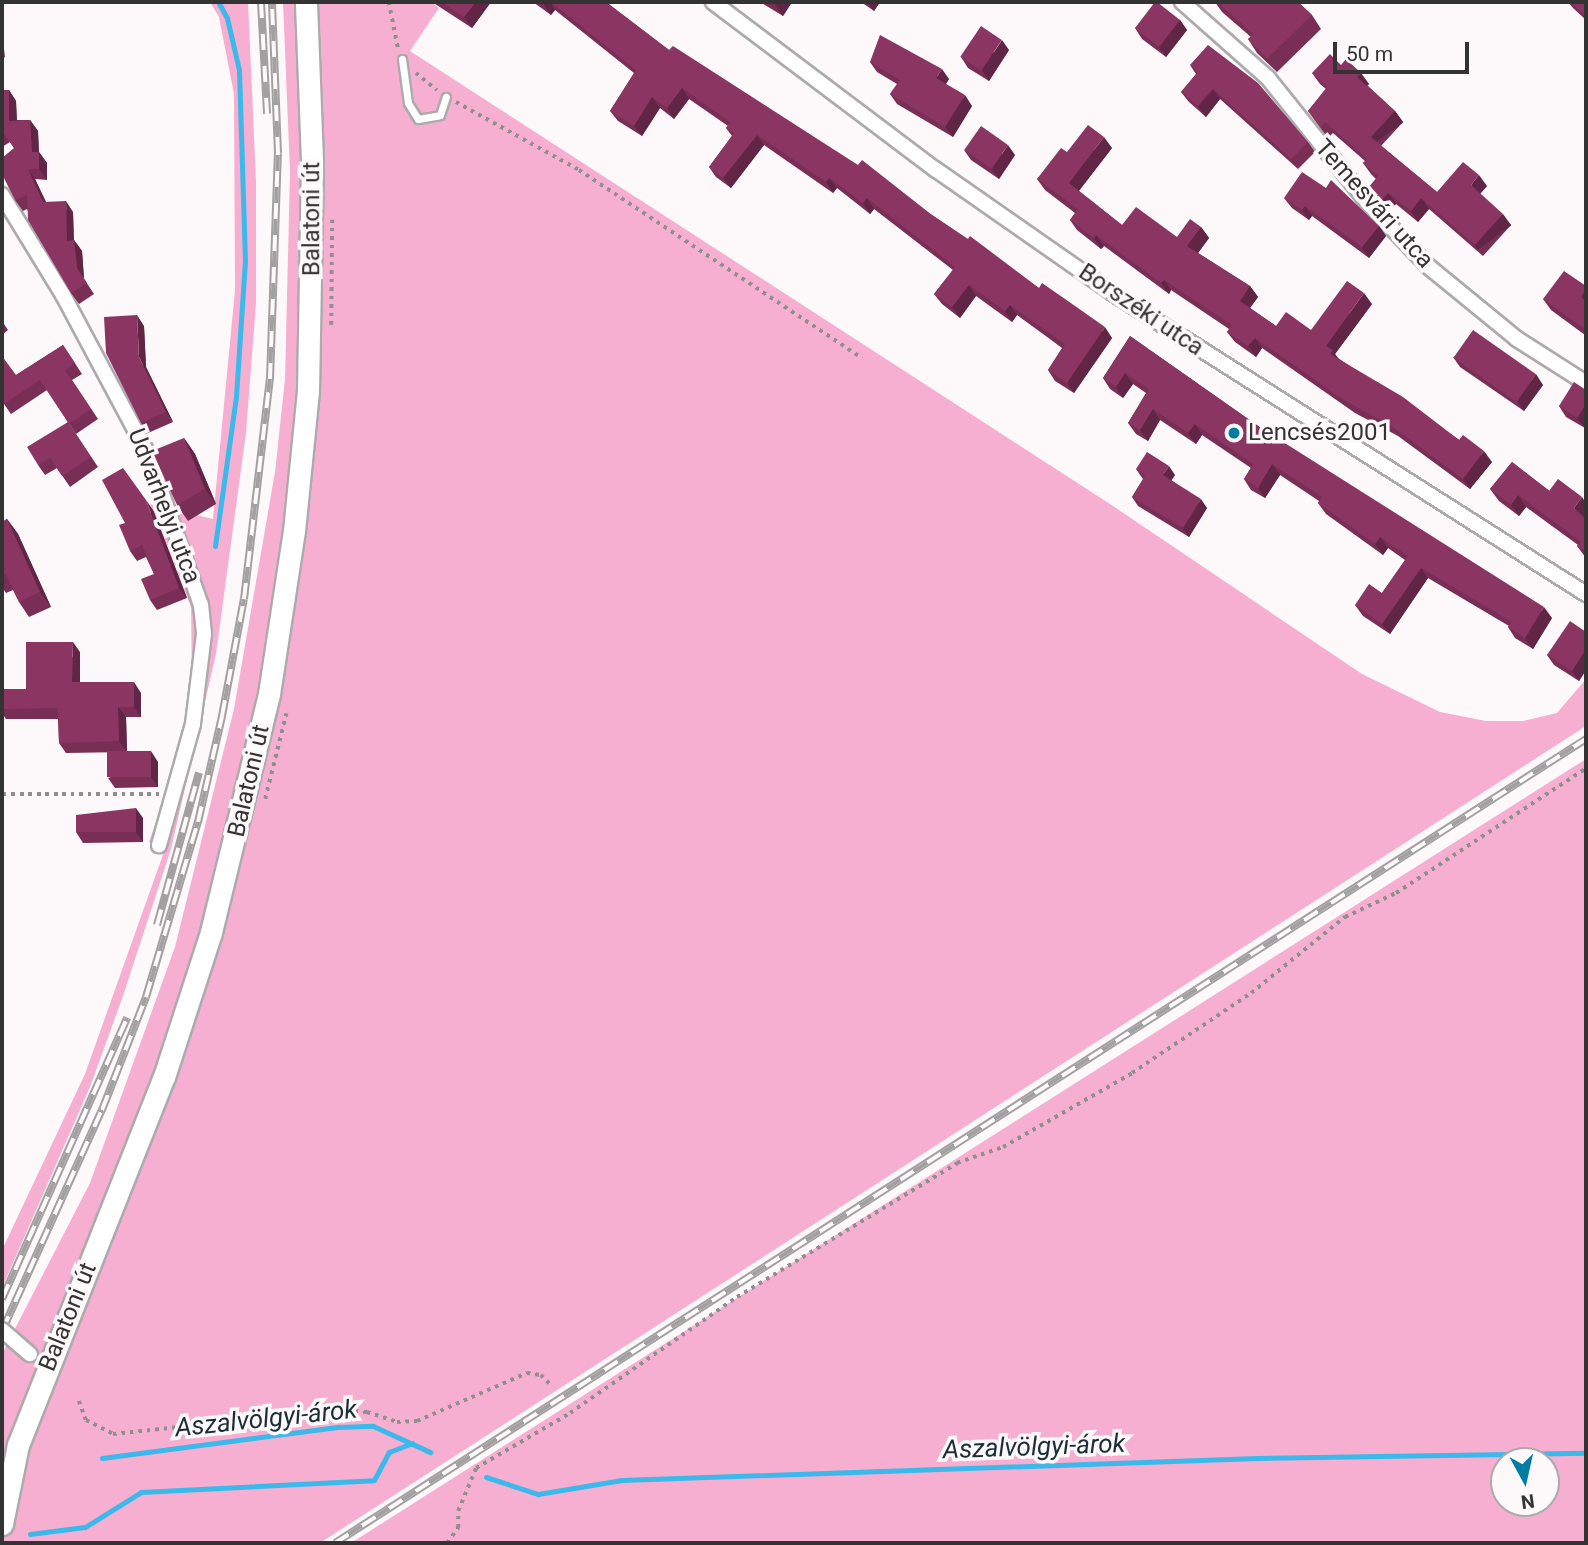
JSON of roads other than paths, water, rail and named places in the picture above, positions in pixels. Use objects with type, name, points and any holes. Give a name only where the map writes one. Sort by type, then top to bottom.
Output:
[{"type":"main road","name":"Balatoni út","points":[[2,1524],[38,1361],[164,1077],[228,874],[269,694],[295,519],[309,365],[312,160],[306,2]]},
{"type":"street","name":"Borszéki utca","points":[[713,2],[935,169],[1114,294],[1586,594]]},
{"type":"street","name":"Temesvári utca","points":[[1182,2],[1268,78],[1369,204],[1429,267],[1517,339],[1586,383]]},
{"type":"street","name":"Udvarhelyi utca","points":[[2,195],[63,295],[148,454],[195,584],[204,634],[193,724],[159,845]]},
{"type":"street","points":[[2,1330],[38,1361]]},
{"type":"lane","points":[[402,59],[408,103],[418,119],[430,121],[440,116],[446,97]]},
{"type":"waterway","points":[[215,546],[236,396],[245,261],[239,70],[227,18],[218,2]]},
{"type":"waterway","name":"Aszalvölgyi-árok","points":[[102,1458],[339,1427],[373,1426],[430,1452]]},
{"type":"waterway","points":[[30,1534],[85,1527],[141,1492],[374,1480],[389,1452],[412,1443]]},
{"type":"waterway","name":"Aszalvölgyi-árok","points":[[486,1477],[538,1494],[622,1480],[1258,1458],[1586,1453]]},
{"type":"railway","points":[[261,2],[267,114]]},
{"type":"railway","points":[[2,1331],[102,1110],[146,997],[198,822],[222,716],[244,599],[270,379],[278,153],[272,2]]},
{"type":"railway","points":[[335,1543],[1586,739]]},
{"type":"railway","points":[[157,925],[199,773]]},
{"type":"railway","points":[[2,1299],[127,1018]]},
{"type":"place","name":"Lencsés2001","points":[[1234,433]]}]
